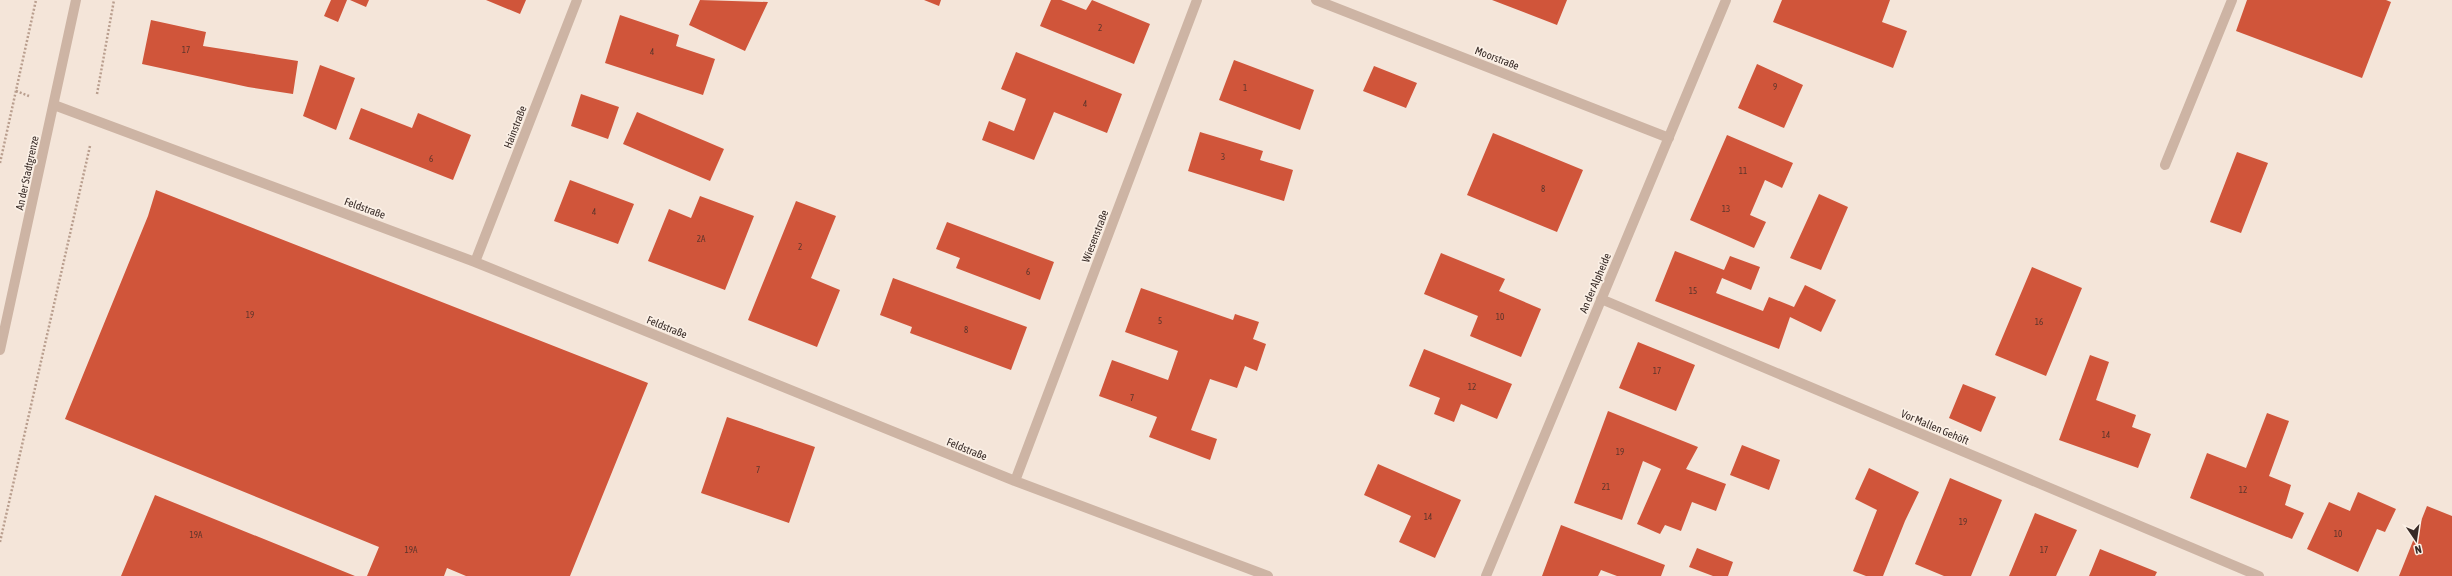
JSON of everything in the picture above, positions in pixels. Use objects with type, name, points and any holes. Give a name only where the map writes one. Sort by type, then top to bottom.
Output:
[{"type":"street","name":"An der Stadtgrenze","points":[[0,350],[76,0]]},
{"type":"street","name":"Hainstraße","points":[[475,262],[577,0]]},
{"type":"street","name":"Wiesenstraße","points":[[1015,481],[1197,0]]},
{"type":"street","name":"Moorstraße","points":[[1316,0],[1669,138]]},
{"type":"street","name":"An der Alpheide","points":[[1486,576],[1726,0]]},
{"type":"street","points":[[2165,165],[2232,0]]},
{"type":"street","name":"Feldstraße","points":[[54,105],[475,262],[1015,481],[1268,576]]},
{"type":"street","name":"Vor Mallen Gehöft","points":[[1601,299],[2259,576]]},
{"type":"path","points":[[0,163],[36,0]]},
{"type":"path","points":[[0,542],[92,138],[92,119],[114,0]]},
{"type":"building","points":[[331,0],[347,0],[338,22],[324,16]]},
{"type":"building","points":[[350,0],[369,0],[366,7]]},
{"type":"building","points":[[486,0],[526,0],[520,14]]},
{"type":"building","points":[[700,0],[768,2],[745,51],[689,25]]},
{"type":"building","points":[[924,0],[941,0],[939,6]]},
{"type":"building","points":[[1051,0],[1061,0],[1086,10],[1092,0],[1150,24],[1134,64],[1040,26]]},
{"type":"building","points":[[1492,0],[1567,0],[1557,25]]},
{"type":"building","points":[[1782,0],[1890,0],[1882,22],[1907,31],[1893,68],[1773,22]]},
{"type":"building","points":[[2247,0],[2386,0],[2391,2],[2362,78],[2236,31]]},
{"type":"building","points":[[620,15],[679,35],[676,46],[715,59],[703,95],[605,63]]},
{"type":"building","points":[[151,20],[206,32],[203,46],[298,61],[293,94],[248,87],[142,64]]},
{"type":"building","points":[[1016,52],[1122,94],[1107,133],[1054,112],[1034,160],[982,140],[989,121],[1014,131],[1026,99],[1001,89]]},
{"type":"building","points":[[1234,60],[1314,90],[1300,130],[1219,100]]},
{"type":"building","points":[[1757,64],[1803,85],[1784,128],[1738,108]]},
{"type":"building","points":[[320,65],[355,78],[336,130],[303,116]]},
{"type":"building","points":[[1374,66],[1417,83],[1406,108],[1363,91]]},
{"type":"building","points":[[581,94],[619,107],[608,139],[571,126]]},
{"type":"building","points":[[361,108],[412,128],[418,113],[471,135],[453,180],[349,139]]},
{"type":"building","points":[[637,112],[724,149],[710,181],[623,144]]},
{"type":"building","points":[[1200,132],[1263,151],[1260,160],[1293,170],[1284,201],[1188,171]]},
{"type":"building","points":[[1493,133],[1583,170],[1557,232],[1467,195]]},
{"type":"building","points":[[1727,135],[1793,163],[1782,188],[1765,180],[1750,215],[1766,222],[1754,248],[1690,220]]},
{"type":"building","points":[[2237,152],[2268,163],[2241,233],[2210,222]]},
{"type":"building","points":[[570,180],[634,204],[618,244],[554,221]]},
{"type":"building","points":[[156,190],[648,383],[570,576],[466,576],[447,568],[444,576],[367,576],[379,547],[65,419],[148,216]]},
{"type":"building","points":[[1819,194],[1848,207],[1821,270],[1790,258]]},
{"type":"building","points":[[700,196],[754,216],[725,290],[648,261],[669,209],[691,218]]},
{"type":"building","points":[[796,201],[836,216],[811,278],[840,290],[817,347],[748,320]]},
{"type":"building","points":[[947,222],[1054,262],[1040,300],[956,268],[960,258],[936,249]]},
{"type":"building","points":[[1675,251],[1724,270],[1730,256],[1760,267],[1751,290],[1722,278],[1716,293],[1763,311],[1769,297],[1794,307],[1805,285],[1836,300],[1821,332],[1790,317],[1779,349],[1655,301]]},
{"type":"building","points":[[1441,253],[1505,279],[1499,291],[1541,309],[1521,357],[1470,336],[1478,316],[1424,294]]},
{"type":"building","points":[[2032,267],[2082,288],[2046,376],[1995,355]]},
{"type":"building","points":[[893,278],[1027,327],[1011,370],[910,333],[912,327],[880,315]]},
{"type":"building","points":[[1141,288],[1233,320],[1235,314],[1259,322],[1253,339],[1266,344],[1257,371],[1245,366],[1237,388],[1210,379],[1191,430],[1217,439],[1210,460],[1149,437],[1157,417],[1099,396],[1112,360],[1168,380],[1178,351],[1125,332]]},
{"type":"building","points":[[1638,342],[1695,365],[1676,411],[1619,388]]},
{"type":"building","points":[[1424,349],[1512,384],[1497,419],[1461,404],[1454,422],[1434,414],[1440,398],[1409,386]]},
{"type":"building","points":[[2090,355],[2109,362],[2096,400],[2136,415],[2132,427],[2151,434],[2138,468],[2059,440]]},
{"type":"building","points":[[1963,384],[1996,397],[1981,432],[1949,418]]},
{"type":"building","points":[[1608,411],[1698,447],[1686,469],[1726,484],[1716,511],[1692,502],[1681,531],[1665,525],[1660,534],[1637,524],[1661,469],[1643,461],[1622,520],[1574,503]]},
{"type":"building","points":[[2267,413],[2289,421],[2269,476],[2291,485],[2285,505],[2304,513],[2292,539],[2190,498],[2207,453],[2246,468]]},
{"type":"building","points":[[727,417],[815,447],[789,523],[701,493]]},
{"type":"building","points":[[1742,445],[1780,460],[1769,490],[1730,475]]},
{"type":"building","points":[[1378,464],[1461,500],[1435,558],[1399,542],[1411,516],[1364,495]]},
{"type":"building","points":[[1869,468],[1919,492],[1905,521],[1883,576],[1866,576],[1853,571],[1877,510],[1855,499]]},
{"type":"building","points":[[1950,478],[2002,500],[1971,576],[1944,576],[1915,564]]},
{"type":"building","points":[[2358,492],[2396,509],[2385,532],[2377,529],[2358,572],[2307,549],[2329,502],[2350,511]]},
{"type":"building","points":[[155,495],[355,576],[121,576]]},
{"type":"building","points":[[2427,506],[2452,516],[2452,576],[2399,576]]},
{"type":"building","points":[[2035,513],[2077,530],[2056,576],[2009,576]]},
{"type":"building","points":[[1561,525],[1665,565],[1661,576],[1617,576],[1601,570],[1598,576],[1542,576]]},
{"type":"building","points":[[1697,548],[1733,562],[1728,576],[1713,576],[1689,567]]},
{"type":"building","points":[[2100,549],[2157,572],[2155,576],[2089,576]]}]
